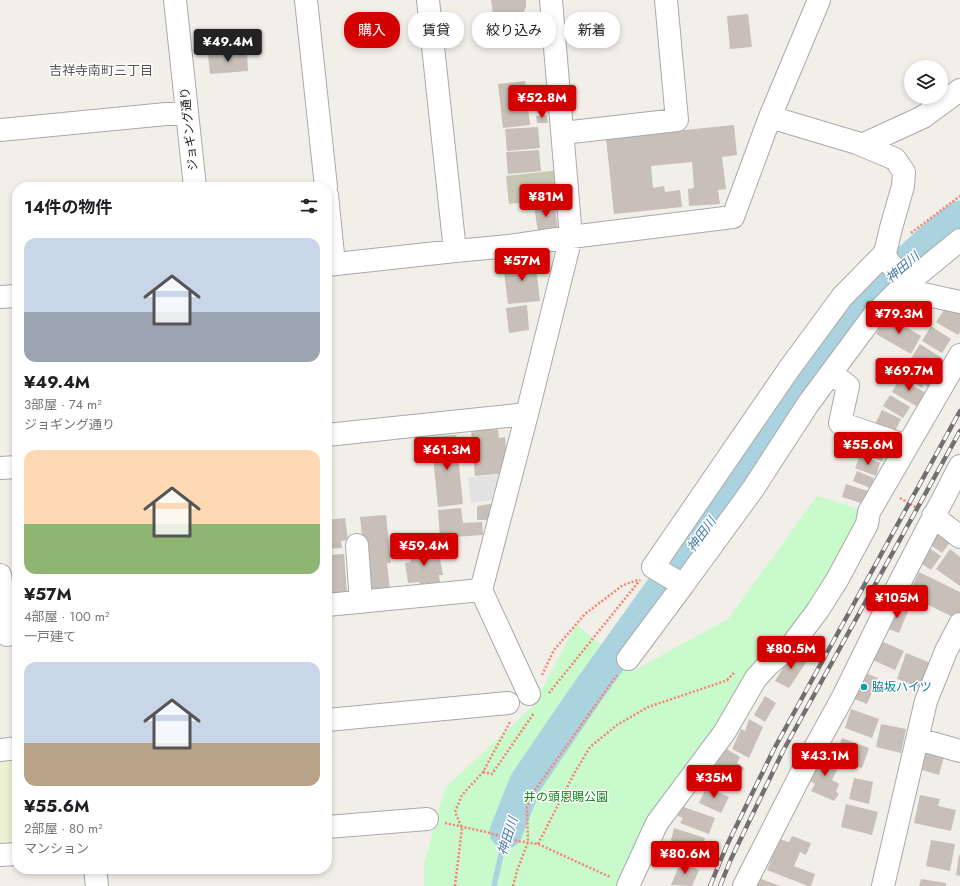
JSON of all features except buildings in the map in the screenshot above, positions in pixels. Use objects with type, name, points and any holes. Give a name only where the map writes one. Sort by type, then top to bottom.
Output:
[{"type":"street","name":"ジョギング通り","points":[[175,0],[194,182]]},
{"type":"street","points":[[306,0],[325,182]]},
{"type":"street","points":[[428,0],[455,251]]},
{"type":"street","points":[[537,701],[481,590],[571,237],[551,0]]},
{"type":"street","points":[[563,134],[676,120],[666,0]]},
{"type":"street","points":[[332,265],[509,246],[733,217],[770,117],[819,0]]},
{"type":"street","points":[[862,145],[923,117],[960,90]]},
{"type":"street","points":[[0,130],[187,112]]},
{"type":"street","points":[[628,659],[669,576],[767,400],[842,297],[886,256],[891,228],[903,186],[904,172],[895,159],[862,145],[770,117]]},
{"type":"street","points":[[669,576],[753,489],[808,404],[874,315],[904,286],[960,240]]},
{"type":"street","points":[[886,256],[904,286],[960,302]]},
{"type":"street","points":[[0,297],[12,296]]},
{"type":"street","points":[[628,886],[657,823],[724,733],[747,673],[768,665],[792,646],[818,610],[837,580],[867,524],[869,512],[960,355]]},
{"type":"street","points":[[831,373],[848,386],[840,423],[907,446]]},
{"type":"street","points":[[332,434],[527,414]]},
{"type":"street","points":[[744,886],[805,766],[843,697],[887,606],[960,466]]},
{"type":"street","points":[[0,468],[12,467]]},
{"type":"street","points":[[933,516],[960,537]]},
{"type":"street","points":[[357,545],[361,602]]},
{"type":"street","points":[[0,575],[8,635]]},
{"type":"street","points":[[332,605],[481,590]]},
{"type":"street","points":[[883,886],[926,701],[946,652],[960,624]]},
{"type":"street","points":[[332,720],[508,703]]},
{"type":"street","points":[[918,739],[960,751]]},
{"type":"street","points":[[0,750],[12,749]]},
{"type":"street","points":[[332,827],[427,819]]},
{"type":"street","points":[[0,855],[12,854]]},
{"type":"street","points":[[96,874],[97,886]]},
{"type":"path","points":[[910,235],[960,196]]},
{"type":"path","points":[[483,772],[492,774],[537,701],[641,580],[669,576]]},
{"type":"path","points":[[513,886],[528,842],[527,807],[533,793],[628,659]]},
{"type":"path","points":[[727,680],[747,673]]},
{"type":"path","points":[[538,844],[575,772],[590,747],[617,725],[648,708],[747,673]]},
{"type":"path","points":[[427,819],[462,828],[486,832],[517,841],[538,844],[628,886]]},
{"type":"path","points":[[455,886],[462,828]]},
{"type":"shaded area","points":[[560,170],[563,198],[509,204],[506,176]]},
{"type":"shaded area","points":[[504,474],[497,499],[471,503],[468,478]]},
{"type":"shaded area","points":[[12,756],[12,847],[0,848],[0,757]]},
{"type":"green space","name":"井の頭恩賜公園","points":[[817,496],[850,506],[862,512],[840,566],[625,886],[424,886],[424,864],[445,788],[534,705],[576,624],[633,671],[728,619]]},
{"type":"waterway","name":"神田川","points":[[506,832],[526,782],[586,694],[758,454],[847,324],[879,287],[940,232],[960,217]]},
{"type":"waterway","name":"神田川","points":[[494,886],[506,832]]},
{"type":"railway","points":[[710,886],[727,845],[774,749],[960,411]]},
{"type":"railway","points":[[720,886],[731,859],[783,751],[960,431]]},
{"type":"place","name":"脇坂ハイツ","points":[[864,687]]},
{"type":"district","name":"吉祥寺南町三丁目","points":[[101,70]]}]
